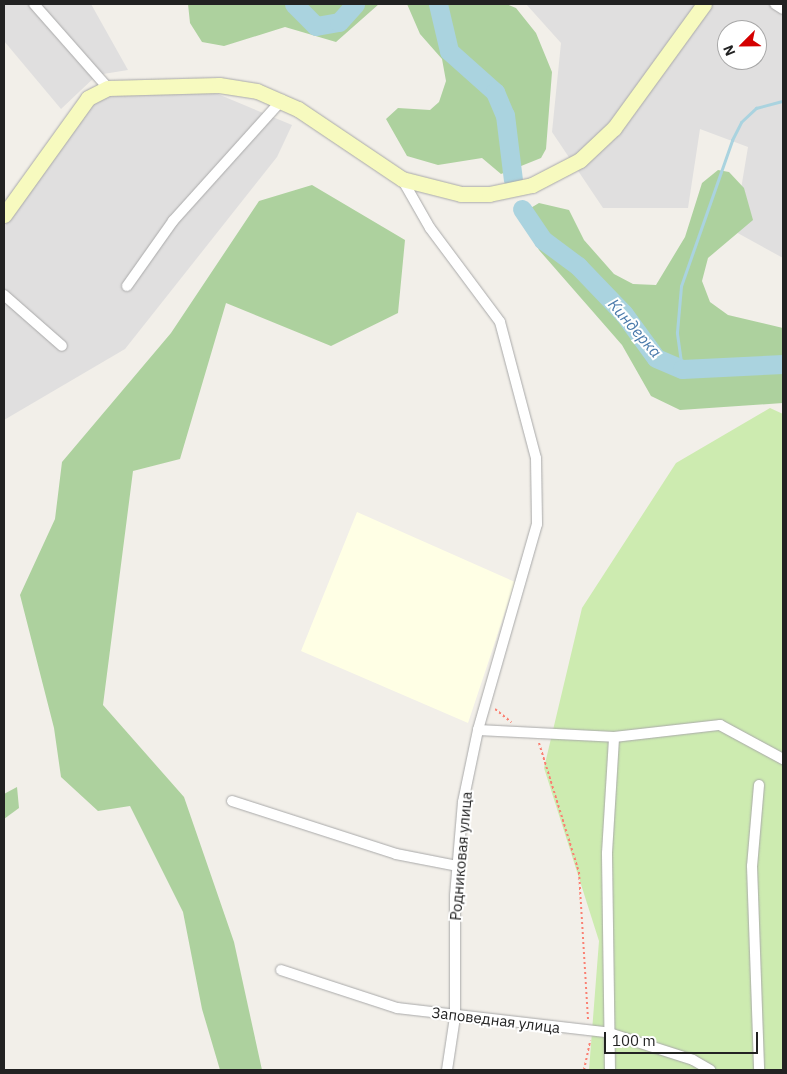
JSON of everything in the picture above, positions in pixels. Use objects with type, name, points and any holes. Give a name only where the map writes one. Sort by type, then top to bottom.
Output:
[{"type":"street","points":[[34,4],[108,88]]},
{"type":"street","points":[[4,215],[88,98],[108,88],[219,85],[282,100],[402,180],[434,190],[489,194],[560,173],[614,128],[704,4]]},
{"type":"street","points":[[775,4],[783,9]]},
{"type":"street","points":[[127,286],[173,221],[282,100]]},
{"type":"street","name":"Родниковая улица","points":[[402,180],[430,228],[500,322],[536,458],[537,524],[488,703],[478,730],[463,802],[457,866],[455,1017],[447,1070]]},
{"type":"street","points":[[4,295],[62,346]]},
{"type":"street","points":[[478,730],[530,736],[614,737],[720,724],[783,759]]},
{"type":"street","points":[[610,1070],[607,853],[614,737]]},
{"type":"street","points":[[759,784],[752,866],[759,1070]]},
{"type":"street","points":[[232,801],[396,854],[457,866]]},
{"type":"street","name":"Заповедная улица","points":[[280,970],[397,1008],[455,1017],[611,1034],[693,1060],[710,1070]]},
{"type":"path","points":[[488,703],[540,743],[579,872],[589,1031],[584,1070]]},
{"type":"shaded area","points":[[4,4],[91,4],[128,70],[97,75],[61,109],[4,41]]},
{"type":"shaded area","points":[[526,4],[783,4],[783,258],[734,231],[748,147],[700,129],[688,208],[603,208],[552,132],[561,43]]},
{"type":"shaded area","points":[[201,87],[292,125],[277,157],[125,349],[4,420],[4,227],[98,94]]},
{"type":"shaded area","points":[[357,512],[515,582],[468,723],[301,651]]},
{"type":"green space","points":[[188,4],[379,4],[336,42],[285,27],[224,46],[202,42],[190,23]]},
{"type":"green space","points":[[407,4],[506,4],[516,8],[536,33],[552,72],[546,149],[541,158],[501,174],[482,158],[438,165],[407,156],[386,119],[398,108],[430,110],[439,102],[446,81],[442,59],[420,34]]},
{"type":"green space","points":[[718,170],[729,172],[744,188],[753,220],[708,258],[702,281],[710,302],[728,315],[783,328],[783,403],[680,410],[651,396],[622,345],[539,250],[531,236],[529,209],[539,203],[569,210],[584,240],[614,274],[633,284],[656,285],[685,237],[702,183]]},
{"type":"green space","points":[[312,185],[405,240],[398,313],[331,346],[226,303],[180,459],[133,471],[103,705],[184,797],[234,942],[262,1070],[220,1070],[202,1009],[183,912],[130,806],[98,811],[61,777],[54,728],[20,595],[55,519],[62,462],[171,333],[259,201]]},
{"type":"green space","points":[[770,408],[783,414],[783,1070],[589,1070],[599,941],[544,768],[582,608],[676,463]]},
{"type":"green space","points":[[17,787],[19,808],[4,819],[4,794]]},
{"type":"waterway","name":"Киндерка","points":[[294,4],[316,26],[339,22],[355,4]]},
{"type":"waterway","name":"Киндерка","points":[[438,4],[449,51],[495,92],[505,115],[513,180]]},
{"type":"waterway","points":[[682,369],[677,332],[681,286],[732,140],[741,122],[756,108],[783,101]]},
{"type":"waterway","name":"Киндерка","points":[[522,209],[543,240],[578,266],[624,314],[656,358],[682,369],[783,364]]}]
